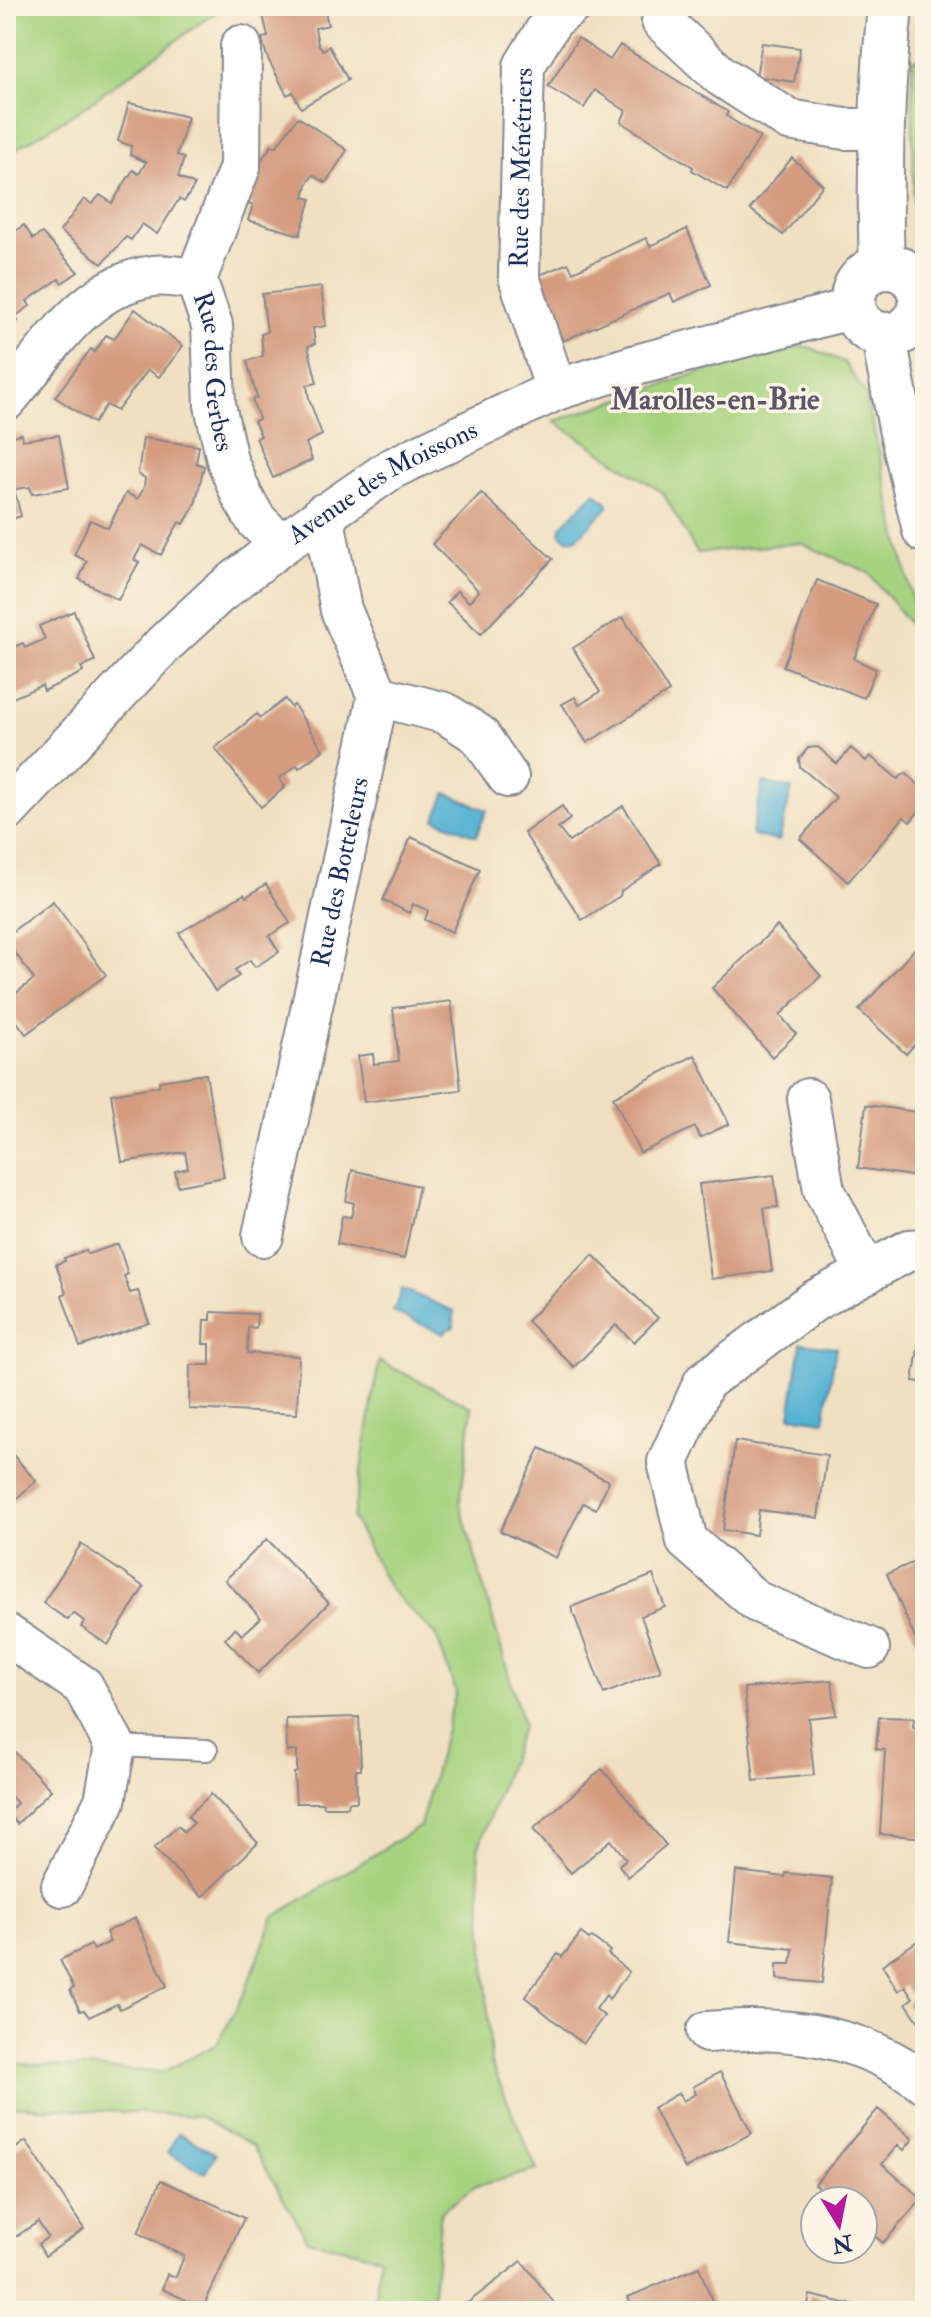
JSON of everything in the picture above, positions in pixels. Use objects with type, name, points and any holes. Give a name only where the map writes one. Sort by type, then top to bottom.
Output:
[{"type":"street","name":"Rue des Ménétriers","points":[[556,390],[519,277],[524,66],[552,20],[570,6]]},
{"type":"street","points":[[882,267],[881,129],[890,6]]},
{"type":"street","points":[[655,11],[721,76],[789,120],[845,129],[881,129]]},
{"type":"street","points":[[196,279],[240,167],[241,46]]},
{"type":"street","points":[[882,267],[901,269],[922,290],[915,321],[907,328],[887,335],[866,327],[854,308],[857,286],[863,277],[882,267]]},
{"type":"street","name":"Rue des Gerbes","points":[[6,400],[82,308],[112,288],[154,276],[196,279],[212,325],[215,405],[227,460],[256,520],[281,545]]},
{"type":"street","name":"Avenue des Moissons","points":[[6,812],[165,643],[217,595],[323,514],[391,469],[556,390],[636,365],[854,308]]},
{"type":"street","points":[[887,335],[887,354],[901,428],[925,530]]},
{"type":"street","points":[[323,514],[341,610],[378,696],[445,713],[479,735],[508,777]]},
{"type":"street","name":"Rue des Botteleurs","points":[[263,1236],[378,696]]},
{"type":"street","points":[[808,1099],[824,1190],[867,1273]]},
{"type":"street","points":[[869,1648],[757,1602],[687,1541],[668,1462],[704,1382],[814,1301],[909,1250],[925,1249]]},
{"type":"street","points":[[6,1634],[83,1686],[115,1746],[105,1801],[62,1886]]},
{"type":"street","points":[[707,2032],[770,2030],[811,2034],[856,2044],[907,2069],[925,2083]]},
{"type":"lane","points":[[115,1746],[207,1750]]},
{"type":"green space","points":[[6,6],[224,6],[80,110],[6,155]]},
{"type":"green space","points":[[912,59],[925,60],[925,233],[914,226]]},
{"type":"green space","points":[[780,346],[809,347],[844,362],[866,395],[921,638],[868,572],[800,543],[697,553],[663,493],[554,421]]},
{"type":"green space","points":[[379,1361],[472,1407],[460,1504],[523,1725],[478,1849],[491,2063],[537,2170],[476,2186],[441,2212],[431,2311],[374,2311],[380,2257],[308,2240],[252,2145],[199,2116],[6,2106],[6,2063],[163,2072],[217,2044],[245,1992],[274,1917],[420,1826],[456,1692],[436,1635],[390,1590],[353,1518]]},
{"type":"water","points":[[595,492],[607,502],[608,507],[577,538],[566,538],[560,533],[561,527]]},
{"type":"water","points":[[763,782],[792,789],[779,841],[751,835]]},
{"type":"water","points":[[446,793],[487,810],[476,836],[435,819]]},
{"type":"water","points":[[402,1289],[454,1311],[454,1327],[444,1334],[393,1312]]},
{"type":"water","points":[[801,1343],[836,1347],[824,1421],[790,1416]]},
{"type":"water","points":[[178,2133],[216,2154],[205,2173],[167,2153]]},
{"type":"building","points":[[261,6],[324,6],[328,25],[315,28],[318,44],[323,50],[329,46],[348,80],[301,108],[293,92],[287,95],[267,57],[262,38],[268,37]]},
{"type":"building","points":[[578,38],[610,60],[620,45],[728,112],[726,116],[760,137],[727,191],[621,122],[626,111],[595,90],[584,108],[548,87]]},
{"type":"building","points":[[762,43],[800,48],[794,82],[756,76]]},
{"type":"building","points":[[129,103],[188,117],[177,155],[184,158],[178,177],[195,185],[184,202],[179,199],[157,234],[142,224],[131,240],[126,237],[102,264],[60,231],[84,199],[92,204],[100,195],[112,203],[133,170],[139,174],[146,162],[130,155],[131,146],[118,141]]},
{"type":"building","points":[[298,117],[347,150],[326,183],[313,175],[307,184],[304,197],[311,199],[300,235],[248,220],[253,205],[247,202],[260,162],[272,145],[276,147]]},
{"type":"building","points":[[792,158],[823,185],[783,235],[750,209]]},
{"type":"building","points":[[24,225],[33,239],[42,233],[78,272],[62,283],[59,279],[27,301],[30,306],[16,316],[18,321],[6,329],[6,238]]},
{"type":"building","points":[[687,229],[711,285],[674,302],[670,293],[563,341],[535,277],[568,263],[573,272],[646,238],[650,246]]},
{"type":"building","points":[[321,287],[326,326],[313,328],[315,344],[308,346],[317,383],[307,385],[322,435],[306,443],[312,460],[273,478],[256,438],[261,436],[254,421],[259,419],[252,400],[257,398],[247,361],[263,356],[261,334],[267,332],[262,294]]},
{"type":"building","points":[[135,309],[183,346],[159,377],[148,370],[117,411],[106,405],[94,423],[55,397],[91,349],[95,352],[106,335],[114,339]]},
{"type":"building","points":[[22,434],[23,440],[59,435],[69,488],[32,494],[30,487],[14,489],[21,516],[6,521],[6,437]]},
{"type":"building","points":[[143,438],[199,446],[196,463],[204,466],[195,505],[184,524],[179,522],[161,555],[142,545],[134,560],[139,562],[118,600],[79,579],[87,561],[74,555],[90,520],[108,528],[126,493],[138,499],[145,478],[138,474]]},
{"type":"building","points":[[481,493],[553,559],[481,634],[447,602],[457,591],[469,602],[479,591],[432,544]]},
{"type":"building","points":[[817,580],[876,604],[854,659],[876,669],[864,698],[783,666]]},
{"type":"building","points":[[74,611],[95,661],[81,667],[83,672],[44,691],[42,685],[6,701],[6,650],[23,643],[25,648],[45,639],[39,626]]},
{"type":"building","points":[[623,617],[669,692],[587,743],[562,704],[575,697],[579,705],[600,692],[573,648]]},
{"type":"building","points":[[285,699],[291,707],[294,705],[323,750],[279,779],[285,787],[261,807],[215,748],[257,714],[260,718]]},
{"type":"building","points":[[818,747],[837,764],[851,748],[866,761],[870,756],[898,779],[905,773],[925,790],[925,804],[910,822],[904,817],[848,882],[800,839],[836,797],[800,767],[799,759],[808,748]]},
{"type":"building","points":[[562,806],[570,819],[558,828],[569,842],[623,806],[661,864],[582,920],[524,833]]},
{"type":"building","points":[[411,837],[480,869],[452,932],[425,920],[428,910],[413,904],[409,913],[383,900]]},
{"type":"building","points":[[266,884],[290,923],[269,936],[279,952],[255,967],[250,960],[235,970],[239,976],[215,991],[179,933]]},
{"type":"building","points":[[53,901],[106,975],[26,1034],[6,1007],[6,991],[10,988],[15,994],[34,979],[6,936]]},
{"type":"building","points":[[777,926],[821,976],[780,1015],[796,1034],[772,1057],[712,988]]},
{"type":"building","points":[[921,942],[925,945],[925,1033],[906,1054],[859,1010]]},
{"type":"building","points":[[451,1001],[461,1090],[364,1102],[358,1056],[373,1054],[374,1064],[399,1061],[393,1008]]},
{"type":"building","points":[[695,1055],[729,1124],[700,1138],[695,1127],[640,1153],[613,1097]]},
{"type":"building","points":[[206,1074],[224,1177],[178,1186],[175,1171],[188,1168],[185,1152],[122,1162],[111,1094],[159,1086],[159,1081]]},
{"type":"building","points":[[866,1105],[925,1113],[925,1178],[858,1168]]},
{"type":"building","points":[[352,1170],[419,1186],[404,1259],[337,1244],[342,1216],[351,1217],[354,1203],[346,1201]]},
{"type":"building","points":[[774,1175],[778,1207],[764,1208],[772,1271],[711,1279],[699,1184]]},
{"type":"building","points":[[118,1244],[128,1274],[124,1276],[130,1293],[138,1291],[149,1323],[80,1347],[62,1295],[66,1293],[56,1264],[86,1250],[88,1254]]},
{"type":"building","points":[[593,1255],[658,1318],[634,1342],[616,1325],[574,1367],[527,1321]]},
{"type":"building","points":[[211,1312],[257,1314],[256,1328],[248,1327],[247,1353],[299,1356],[297,1414],[189,1409],[190,1365],[210,1365],[210,1344],[203,1344],[204,1320],[211,1320]]},
{"type":"building","points":[[925,1318],[925,1383],[913,1381]]},
{"type":"building","points":[[735,1441],[827,1455],[818,1518],[759,1510],[756,1535],[723,1530]]},
{"type":"building","points":[[6,1447],[36,1481],[6,1508]]},
{"type":"building","points":[[540,1448],[609,1481],[596,1509],[583,1503],[556,1558],[500,1531]]},
{"type":"building","points":[[267,1539],[329,1603],[258,1673],[225,1639],[235,1628],[242,1635],[261,1618],[225,1580]]},
{"type":"building","points":[[81,1544],[144,1587],[108,1645],[81,1627],[84,1621],[73,1613],[68,1620],[43,1603]]},
{"type":"building","points":[[925,1557],[925,1642],[918,1645],[887,1574]]},
{"type":"building","points":[[653,1575],[665,1607],[641,1616],[661,1671],[604,1694],[571,1607]]},
{"type":"building","points":[[832,1680],[836,1715],[808,1718],[814,1775],[754,1781],[744,1688]]},
{"type":"building","points":[[359,1717],[361,1770],[356,1770],[357,1802],[349,1802],[348,1807],[296,1803],[294,1773],[297,1772],[297,1751],[287,1751],[286,1719]]},
{"type":"building","points":[[879,1717],[914,1718],[913,1727],[925,1728],[925,1838],[880,1834],[885,1750],[876,1749]]},
{"type":"building","points":[[6,1743],[51,1790],[17,1824],[7,1813],[17,1803],[6,1791]]},
{"type":"building","points":[[602,1769],[666,1845],[628,1877],[619,1865],[626,1859],[611,1840],[571,1873],[533,1829]]},
{"type":"building","points":[[211,1794],[258,1843],[202,1897],[154,1848],[178,1826],[184,1832],[194,1823],[188,1816]]},
{"type":"building","points":[[736,1871],[785,1877],[786,1873],[832,1878],[822,1983],[777,1979],[777,1964],[791,1964],[793,1949],[729,1942]]},
{"type":"building","points":[[135,1918],[167,1986],[120,2009],[117,2004],[89,2017],[84,2010],[80,2011],[70,1990],[74,1988],[60,1960],[91,1945],[94,1950],[110,1942],[106,1932]]},
{"type":"building","points":[[581,1933],[589,1939],[592,1937],[610,1951],[608,1954],[629,1972],[609,1999],[606,1995],[596,2009],[604,2016],[583,2044],[525,1997],[558,1954],[562,1957]]},
{"type":"building","points":[[925,1936],[925,2031],[906,2003],[913,1998],[905,1986],[898,1991],[882,1965]]},
{"type":"building","points":[[720,2072],[752,2133],[685,2169],[653,2108],[679,2093],[683,2101],[696,2094],[693,2087]]},
{"type":"building","points":[[878,2109],[913,2139],[904,2150],[898,2145],[882,2164],[922,2199],[883,2243],[879,2240],[879,2185],[815,2184]]},
{"type":"building","points":[[26,2141],[84,2229],[45,2256],[38,2244],[48,2237],[38,2222],[6,2243],[6,2155]]},
{"type":"building","points":[[161,2180],[244,2218],[203,2308],[162,2289],[167,2274],[176,2277],[184,2256],[138,2233]]},
{"type":"building","points":[[522,2261],[560,2311],[457,2311]]},
{"type":"building","points":[[699,2267],[716,2311],[634,2311],[628,2297]]},
{"type":"building","points":[[810,2295],[875,2310],[875,2311],[807,2311]]},
{"type":"district","name":"Marolles-en-Brie","points":[[715,399]]}]
